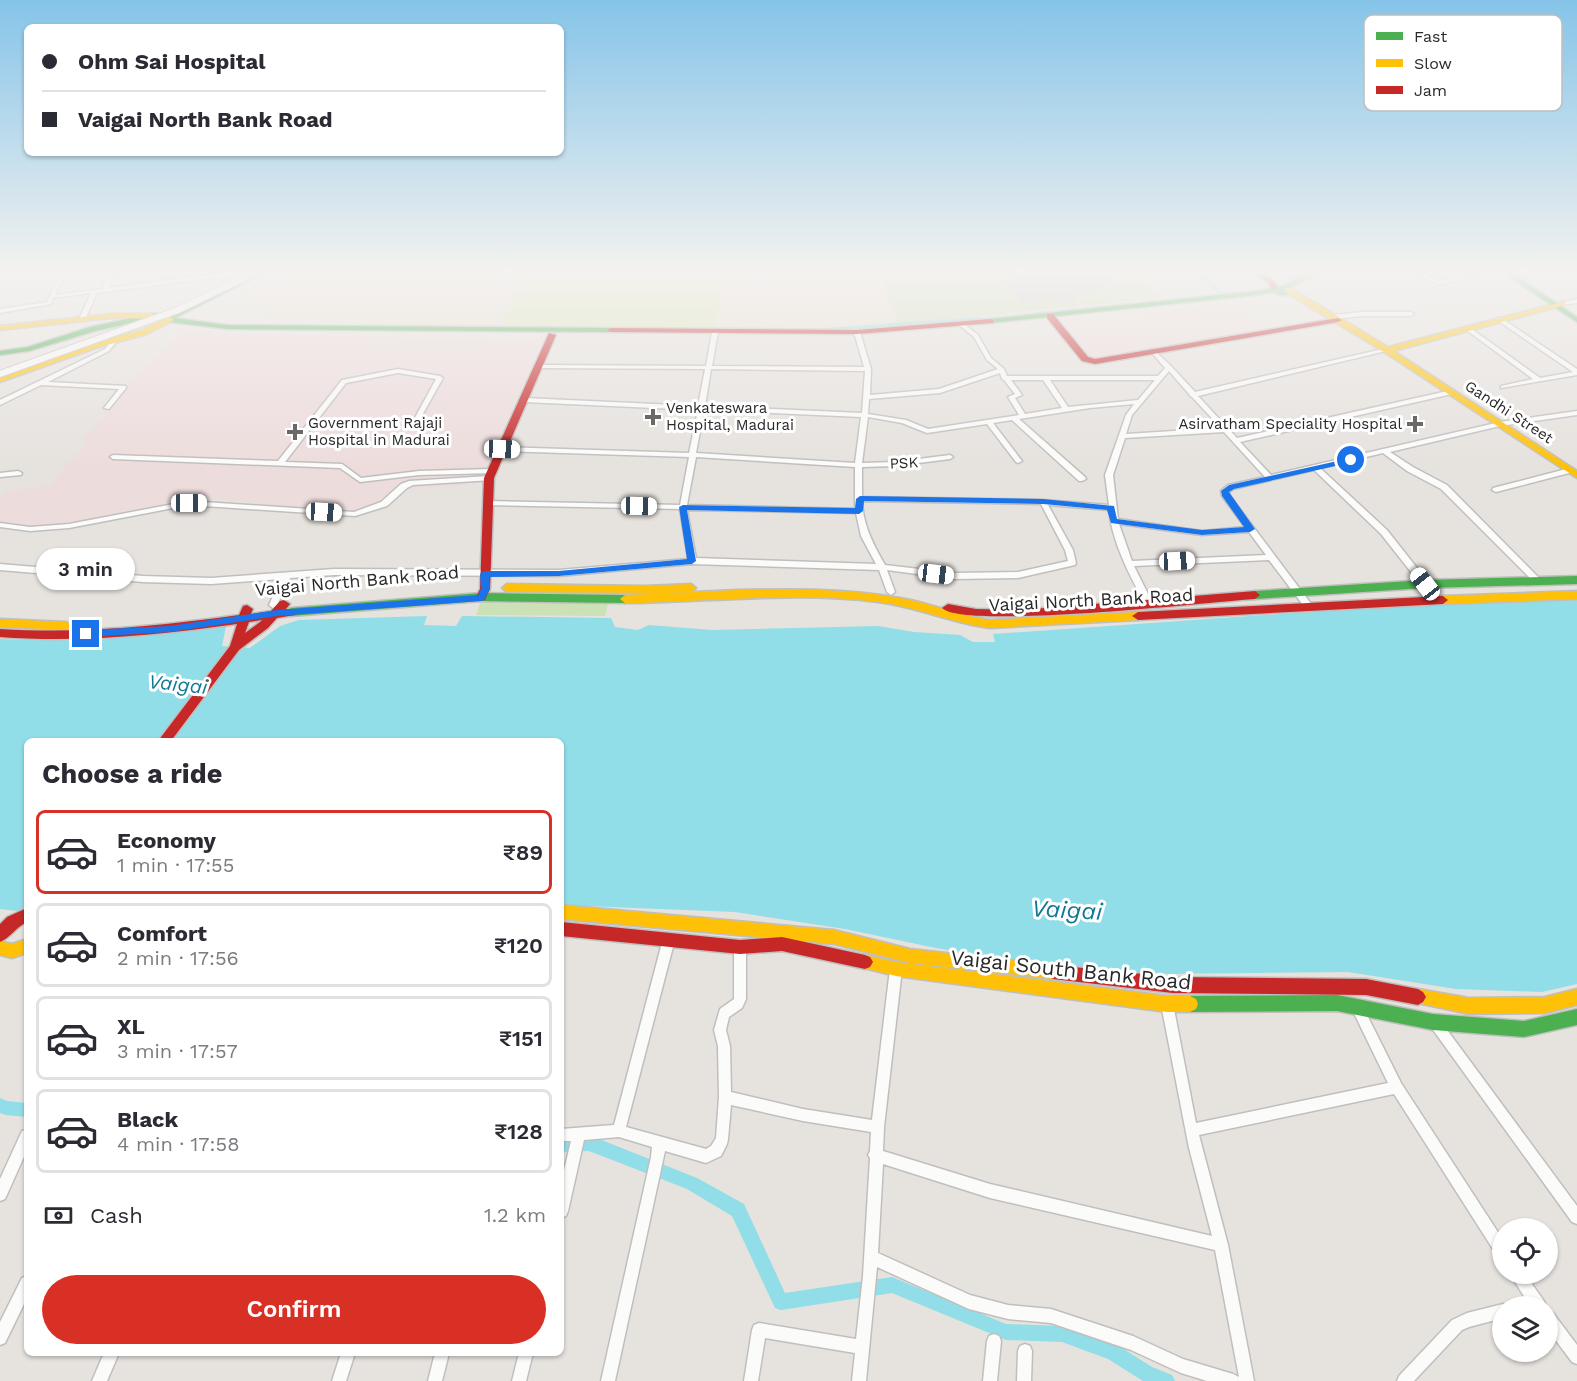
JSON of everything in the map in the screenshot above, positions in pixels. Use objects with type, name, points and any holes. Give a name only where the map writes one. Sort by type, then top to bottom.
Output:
[{"type":"main road","points":[[0,353],[29,349],[67,337]]},
{"type":"main road","points":[[0,375],[124,337]]},
{"type":"main road","points":[[483,593],[490,474],[551,337]]},
{"type":"main road","points":[[1067,337],[1082,356],[1090,361],[1235,337]]},
{"type":"main road","name":"Gandhi Street","points":[[1366,337],[1575,471]]},
{"type":"main road","points":[[1387,350],[1433,337]]},
{"type":"main road","name":"Vaigai North Bank Road","points":[[0,633],[44,636],[170,629],[244,616],[278,607],[578,587],[640,591],[763,586],[891,592],[948,608],[976,613],[1020,614],[1148,602],[1299,594],[1425,584],[1577,580]]},
{"type":"main road","name":"Vaigai North Bank Road","points":[[483,593],[660,600],[738,594],[817,595],[899,601],[968,622],[990,624],[1372,603],[1577,595]]},
{"type":"main road","points":[[166,738],[235,647],[264,625],[278,607]]},
{"type":"main road","points":[[235,647],[244,616]]},
{"type":"main road","name":"Vaigai North Bank Road","points":[[0,623],[53,627],[244,616]]},
{"type":"main road","name":"Vaigai South Bank Road","points":[[564,912],[834,937],[910,956],[1173,985],[1366,987],[1469,1006],[1545,1005],[1577,997]]},
{"type":"main road","points":[[0,935],[17,917]]},
{"type":"main road","name":"Vaigai South Bank Road","points":[[564,929],[740,947],[782,944],[896,969],[1167,1004],[1336,1003],[1433,1022],[1524,1029],[1577,1017]]},
{"type":"main road","points":[[2,952],[24,947]]},
{"type":"street","points":[[0,375],[103,337]]},
{"type":"street","points":[[692,561],[683,507],[714,337]]},
{"type":"street","points":[[859,337],[868,369],[858,465],[859,511],[865,536],[882,567],[891,592]]},
{"type":"street","points":[[977,337],[989,359],[1002,370],[1004,378],[1019,395],[1011,397],[1023,416]]},
{"type":"street","points":[[1480,337],[1538,380]]},
{"type":"street","points":[[1525,337],[1577,372]]},
{"type":"street","points":[[0,403],[107,350],[114,340]]},
{"type":"street","points":[[1192,395],[1387,350]]},
{"type":"street","points":[[1155,352],[1270,478]]},
{"type":"street","points":[[539,366],[868,369]]},
{"type":"street","points":[[1148,602],[1129,564],[1114,521],[1109,475],[1129,415],[1169,367]]},
{"type":"street","points":[[866,397],[940,391],[1002,370]]},
{"type":"street","points":[[280,464],[344,381],[398,371],[440,378],[413,427]]},
{"type":"street","points":[[1503,387],[1577,372]]},
{"type":"street","points":[[1007,379],[1159,378]]},
{"type":"street","points":[[1046,379],[1066,410]]},
{"type":"street","points":[[37,383],[124,387],[107,408]]},
{"type":"street","points":[[1235,441],[1452,392]]},
{"type":"street","points":[[524,400],[865,415],[908,422],[927,431],[1090,406],[1139,402]]},
{"type":"street","points":[[1309,607],[1226,496],[1225,491],[1231,487],[1500,424],[1577,413]]},
{"type":"street","points":[[1013,417],[1082,478]]},
{"type":"street","points":[[988,421],[1018,461]]},
{"type":"street","points":[[1122,436],[1225,430]]},
{"type":"street","name":"PSK","points":[[502,449],[692,455],[858,465],[920,464],[950,457]]},
{"type":"street","points":[[1386,452],[1410,469],[1444,487],[1538,580]]},
{"type":"street","points":[[113,457],[342,466],[360,480],[418,473],[490,474]]},
{"type":"street","points":[[1316,468],[1384,532],[1425,584]]},
{"type":"street","points":[[1496,489],[1575,471]]},
{"type":"street","points":[[0,475],[18,473]]},
{"type":"street","points":[[0,525],[30,529],[69,526],[189,503],[355,514],[384,504],[404,486],[412,483],[490,474]]},
{"type":"street","points":[[860,499],[1043,502],[1111,508]]},
{"type":"street","points":[[0,567],[143,579],[211,581],[334,572],[559,573],[692,561],[882,567],[954,576],[1018,575],[1072,563],[1072,558],[1043,502]]},
{"type":"street","points":[[488,503],[859,511]]},
{"type":"street","points":[[1114,521],[1202,533],[1250,529]]},
{"type":"street","points":[[1129,564],[1271,557]]},
{"type":"street","points":[[278,607],[287,575]]},
{"type":"street","points":[[619,1131],[669,939]]},
{"type":"street","points":[[564,1135],[619,1131],[658,1151],[706,1156],[716,1151],[722,1139],[725,1097],[723,1046],[720,1030],[724,1013],[738,1004],[740,999],[740,947]]},
{"type":"street","points":[[859,1381],[870,1276],[875,1155],[896,969]]},
{"type":"street","points":[[1167,1004],[1192,1130],[1221,1245],[1247,1381]]},
{"type":"street","points":[[1357,1007],[1397,1087],[1492,1235]]},
{"type":"street","points":[[1433,1022],[1577,1217]]},
{"type":"street","points":[[1192,1130],[1397,1087]]},
{"type":"street","points":[[725,1097],[803,1115],[878,1127]]},
{"type":"street","points":[[564,1199],[579,1135]]},
{"type":"street","points":[[0,1194],[24,1143]]},
{"type":"street","points":[[608,1381],[658,1151]]},
{"type":"street","points":[[875,1155],[990,1191],[1221,1245]]},
{"type":"street","points":[[871,1257],[969,1302],[1008,1312],[1051,1316],[1133,1343],[1181,1366],[1233,1381]]},
{"type":"street","points":[[0,1338],[24,1289]]},
{"type":"street","points":[[1404,1381],[1456,1325],[1492,1314]]},
{"type":"street","points":[[1558,1327],[1571,1339],[1577,1357]]},
{"type":"street","points":[[751,1381],[759,1330],[862,1347]]},
{"type":"street","points":[[990,1381],[994,1341]]},
{"type":"street","points":[[1024,1381],[1025,1351]]},
{"type":"street","points":[[99,1381],[111,1356]]},
{"type":"street","points":[[339,1381],[347,1356]]},
{"type":"street","points":[[435,1381],[440,1356]]},
{"type":"street","points":[[519,1381],[525,1356]]},
{"type":"shaded area","name":"Government Rajaji Hospital in Madurai","points":[[176,337],[542,340],[482,481],[450,487],[393,490],[357,515],[204,497],[47,527],[0,523],[0,498],[5,492],[50,485],[85,444],[83,436],[92,429],[118,393]]},
{"type":"shaded area","points":[[1072,337],[1218,337],[1162,345],[1155,352],[1092,359]]},
{"type":"green space","points":[[480,603],[608,604],[605,616],[476,615]]},
{"type":"water","name":"Vaigai","points":[[1577,600],[1577,984],[1542,992],[1456,989],[1348,972],[1165,974],[1044,965],[936,948],[845,929],[735,912],[564,905],[564,738],[24,738],[24,912],[0,909],[0,639],[84,638],[224,624],[226,626],[222,646],[250,648],[280,626],[299,620],[427,616],[424,625],[456,626],[462,616],[611,618],[615,627],[638,630],[649,625],[712,630],[878,626],[914,632],[960,635],[973,642],[995,642],[993,634],[1453,602]]},
{"type":"waterway","points":[[0,1105],[24,1110]]},
{"type":"waterway","points":[[564,1144],[589,1143],[692,1183],[738,1210],[781,1302],[892,1285],[1006,1332],[1062,1334],[1113,1352],[1147,1374],[1166,1381]]},
{"type":"traffic: fast","points":[[0,353],[29,349],[66,337]]},
{"type":"traffic: fast","points":[[1255,595],[1425,584],[1577,580]]},
{"type":"traffic: fast","points":[[291,612],[481,597],[625,599]]},
{"type":"traffic: fast","points":[[1190,1004],[1337,1003],[1433,1022],[1524,1029],[1577,1017]]},
{"type":"traffic: slow","points":[[0,379],[124,337]]},
{"type":"traffic: slow","points":[[1366,337],[1577,475]]},
{"type":"traffic: slow","points":[[1387,350],[1434,337]]},
{"type":"traffic: slow","points":[[507,588],[645,590],[691,588]]},
{"type":"traffic: slow","points":[[625,599],[758,593],[838,595],[898,601],[966,620],[990,624],[1138,616]]},
{"type":"traffic: slow","points":[[1443,600],[1577,595]]},
{"type":"traffic: slow","points":[[0,623],[66,626]]},
{"type":"traffic: slow","points":[[564,912],[834,937],[910,956],[1053,972]]},
{"type":"traffic: slow","points":[[0,948],[12,951],[24,947]]},
{"type":"traffic: slow","points":[[865,962],[896,969],[1167,1004],[1190,1004]]},
{"type":"traffic: slow","points":[[1418,997],[1469,1006],[1545,1005],[1577,997]]},
{"type":"traffic: jam","points":[[481,597],[485,589],[489,478],[551,337]]},
{"type":"traffic: jam","points":[[1067,337],[1085,359],[1095,362],[1237,337]]},
{"type":"traffic: jam","points":[[948,608],[976,613],[1020,614],[1255,595]]},
{"type":"traffic: jam","points":[[1138,616],[1443,600]]},
{"type":"traffic: jam","points":[[166,738],[235,647],[264,625],[284,604]]},
{"type":"traffic: jam","points":[[235,647],[247,609]]},
{"type":"traffic: jam","points":[[0,633],[44,636],[170,629],[291,612]]},
{"type":"traffic: jam","points":[[0,935],[12,922],[24,916]]},
{"type":"traffic: jam","points":[[564,929],[740,947],[782,944],[865,962]]},
{"type":"traffic: jam","points":[[1053,972],[1173,985],[1366,987],[1418,997]]},
{"type":"place","name":"Venkateswara Hospital, Madurai","points":[[653,417]]},
{"type":"place","name":"Asirvatham Speciality Hospital","points":[[1415,424]]},
{"type":"place","name":"Government Rajaji Hospital in Madurai","points":[[295,432]]},
{"type":"route","points":[[86,634],[170,629],[277,613],[481,597],[485,589],[484,574],[559,573],[692,561],[683,507],[859,511],[860,499],[1043,502],[1111,508],[1114,521],[1169,529],[1202,533],[1250,529],[1226,496],[1225,491],[1231,487],[1351,460]]}]
